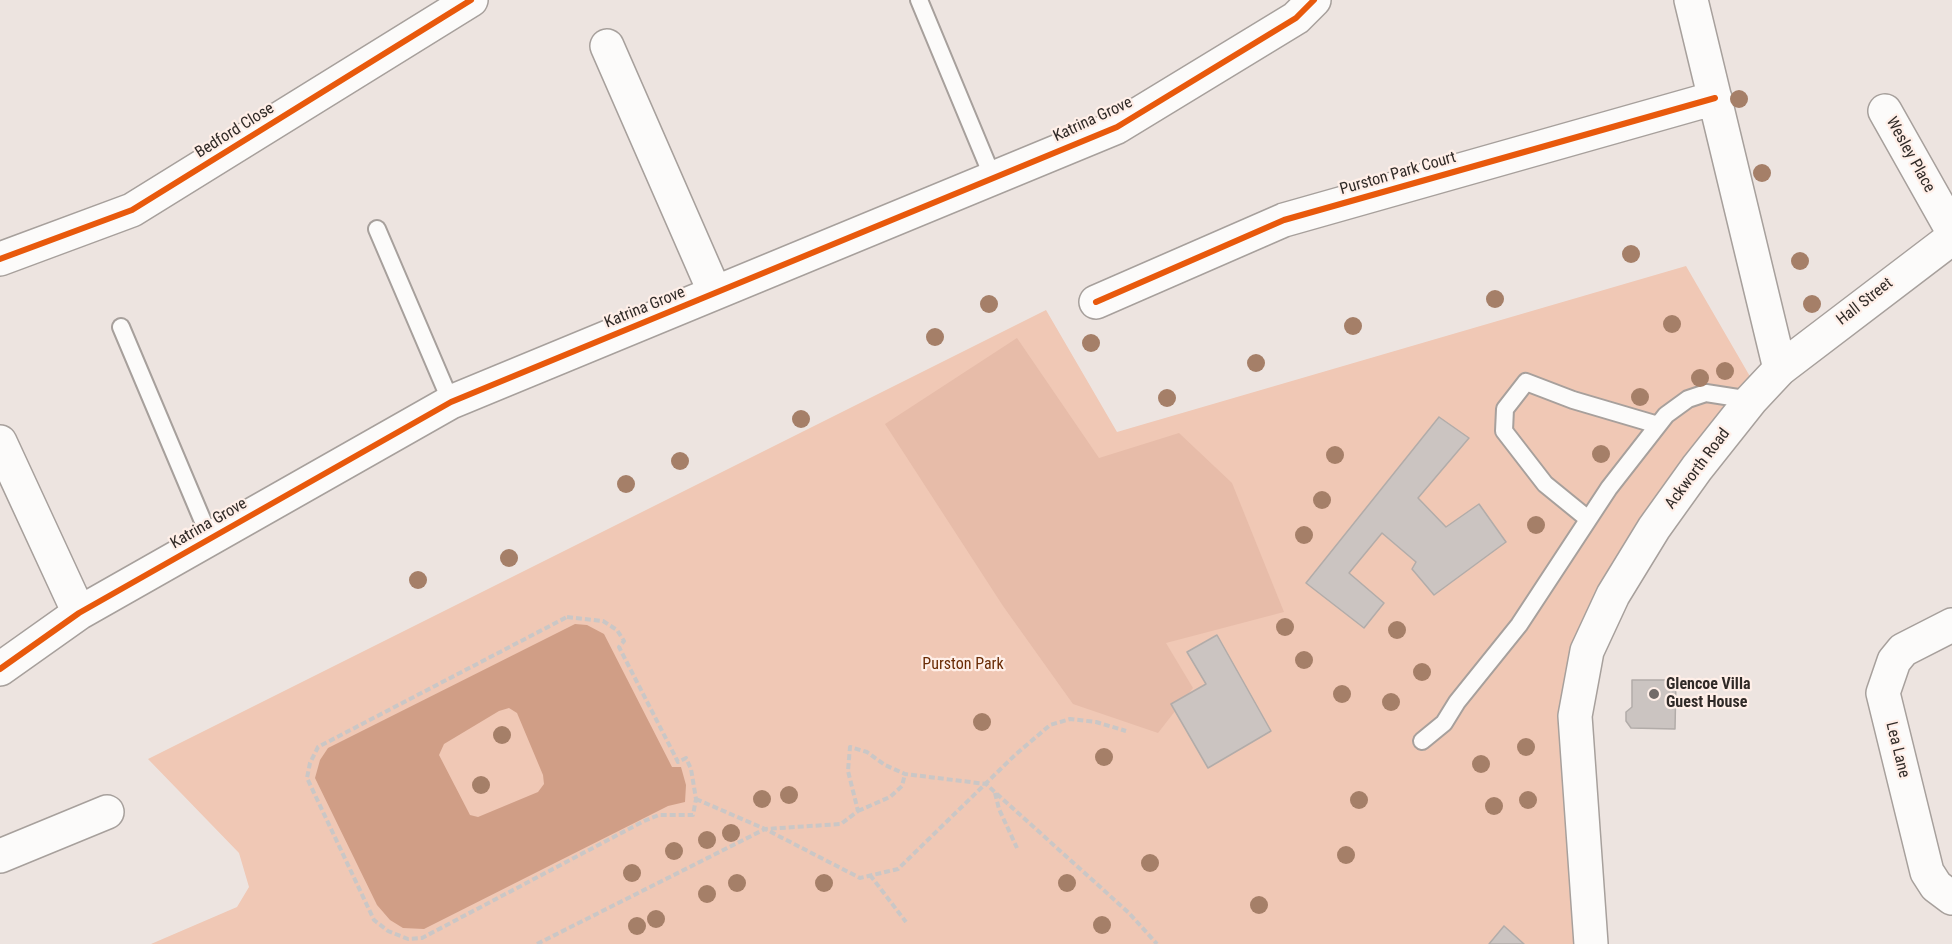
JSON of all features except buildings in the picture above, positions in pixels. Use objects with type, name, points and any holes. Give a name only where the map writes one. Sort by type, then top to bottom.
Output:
[{"type":"street","name":"Bedford Close","points":[[0,259],[132,210],[471,0]]},
{"type":"street","name":"Katrina Grove","points":[[0,669],[79,613],[451,402],[1117,127],[1296,18],[1314,0]]},
{"type":"street","points":[[1691,0],[1780,369]]},
{"type":"street","points":[[607,46],[715,293]]},
{"type":"street","name":"Purston Park Court","points":[[1096,302],[1284,220],[1716,98]]},
{"type":"street","name":"Wesley Place","points":[[1885,111],[1952,230]]},
{"type":"street","name":"Hall Street","points":[[1780,369],[1952,238]]},
{"type":"street","name":"Ackworth Road","points":[[1591,944],[1575,716],[1587,651],[1613,595],[1637,553],[1697,468],[1751,400],[1780,369]]},
{"type":"street","points":[[0,442],[79,613]]},
{"type":"street","name":"Lea Lane","points":[[1952,625],[1903,650],[1894,661],[1883,693],[1927,872],[1936,886],[1952,898]]},
{"type":"street","points":[[0,856],[107,812]]},
{"type":"lane","points":[[919,0],[993,178]]},
{"type":"lane","points":[[377,229],[451,402]]},
{"type":"lane","points":[[120,327],[210,538]]},
{"type":"lane","points":[[1588,519],[1545,484],[1504,431],[1505,409],[1526,382],[1573,400],[1658,425]]},
{"type":"lane","points":[[1422,741],[1444,723],[1457,702],[1519,625],[1609,488],[1666,414],[1688,399],[1706,393],[1751,400]]},
{"type":"path","points":[[567,617],[581,617],[603,621],[617,630],[624,641],[619,647],[678,762],[686,758],[696,800],[693,816],[682,813],[659,815],[644,821],[422,938],[408,939],[388,931],[374,920],[307,778],[310,764],[318,747],[567,617]]},
{"type":"path","points":[[696,800],[765,829],[860,878],[898,869],[1015,755],[1050,725],[1070,719],[1096,722],[1126,731]]},
{"type":"path","points":[[858,811],[848,771],[850,747],[867,752],[885,765],[905,774],[986,784],[1129,912],[1157,944]]},
{"type":"path","points":[[537,944],[765,829],[841,824],[858,811],[890,797],[902,786],[905,774]]},
{"type":"path","points":[[995,792],[999,809],[1017,848]]},
{"type":"path","points":[[870,875],[906,922]]},
{"type":"green space","name":"Purston Park","points":[[1686,266],[1759,392],[1587,651],[1591,944],[151,944],[237,907],[249,887],[239,853],[148,759],[1046,310],[1117,432]]},
{"type":"shaded area","points":[[1017,338],[1099,458],[1179,433],[1232,483],[1284,612],[1166,643],[1193,688],[1158,733],[1073,704],[1003,606],[885,424]]},
{"type":"shaded area","points":[[575,624],[587,625],[604,634],[672,767],[681,767],[686,785],[685,802],[668,806],[424,929],[403,928],[390,920],[377,905],[315,778],[320,760],[328,748]],"holes":[[[509,708],[517,713],[543,775],[544,784],[538,792],[478,817],[470,815],[439,755],[444,744],[499,711]]]},
{"type":"cycle path","points":[[0,259],[132,210],[471,0]]},
{"type":"cycle path","points":[[0,669],[79,613],[451,402],[1117,127],[1296,18],[1314,0]]},
{"type":"cycle path","points":[[1096,302],[1284,220],[1715,98]]},
{"type":"place","name":"Glencoe Villa Guest House","points":[[1654,694]]}]
